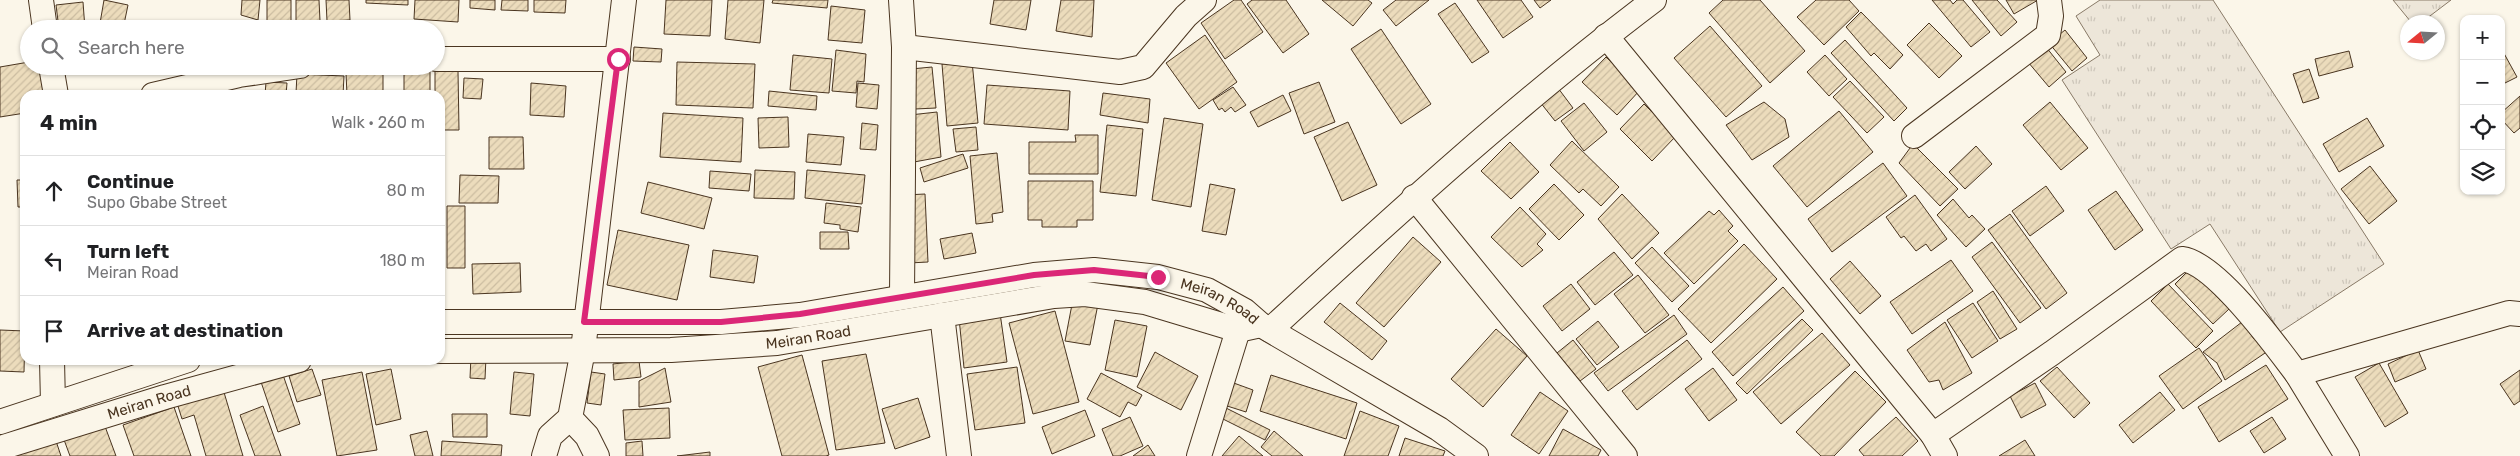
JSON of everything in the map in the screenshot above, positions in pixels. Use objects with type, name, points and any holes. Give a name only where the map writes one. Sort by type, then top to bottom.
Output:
[{"type":"street","points":[[41,0],[44,20]]},
{"type":"street","points":[[544,456],[550,436],[570,418],[582,350],[624,0]]},
{"type":"street","points":[[901,0],[904,47],[902,296]]},
{"type":"street","points":[[904,47],[1120,72],[1143,67],[1185,8],[1204,0]]},
{"type":"street","points":[[1476,456],[1439,429],[1265,328],[1414,197],[1606,36],[1654,0]]},
{"type":"street","points":[[1914,136],[2048,35],[2051,16],[2049,0]]},
{"type":"street","points":[[1606,36],[1933,435],[1945,456]]},
{"type":"street","points":[[445,59],[618,59]]},
{"type":"street","points":[[53,75],[55,90]]},
{"type":"street","points":[[174,90],[239,75]]},
{"type":"street","points":[[1414,197],[1625,456]]},
{"type":"street","points":[[1933,435],[2052,353],[2182,259],[2193,260],[2202,267],[2252,315],[2297,374],[2347,456]]},
{"type":"street","name":"Meiran Road","points":[[445,322],[721,322],[800,314],[1034,275],[1094,270],[1158,277],[1208,290],[1245,310],[1265,328]]},
{"type":"street","name":"Meiran Road","points":[[445,351],[671,350],[777,342],[1054,296],[1085,294],[1145,302],[1238,330],[1265,328]]},
{"type":"street","points":[[2297,374],[2509,313],[2520,314]]},
{"type":"street","points":[[942,314],[960,456]]},
{"type":"street","points":[[1199,456],[1238,330]]},
{"type":"street","points":[[52,365],[53,404]]},
{"type":"street","name":"Meiran Road","points":[[0,422],[173,365]]},
{"type":"street","name":"Meiran Road","points":[[0,448],[165,397],[281,365]]},
{"type":"street","points":[[570,418],[587,436],[597,456]]},
{"type":"green space","points":[[2100,0],[2213,0],[2384,264],[2280,332],[2210,224],[2171,249],[2062,80],[2100,55],[2076,16]]},
{"type":"green space","points":[[2393,0],[2451,0],[2431,15],[2405,15]]},
{"type":"building","points":[[104,0],[128,5],[125,20],[101,20]]},
{"type":"building","points":[[242,0],[260,0],[258,20],[241,15]]},
{"type":"building","points":[[267,0],[291,0],[291,20],[267,20]]},
{"type":"building","points":[[296,0],[319,0],[320,20],[296,20]]},
{"type":"building","points":[[326,0],[349,0],[350,20],[327,20]]},
{"type":"building","points":[[366,0],[408,0],[408,5],[366,3]]},
{"type":"building","points":[[415,0],[459,0],[458,22],[414,19]]},
{"type":"building","points":[[470,0],[495,0],[495,10],[470,8]]},
{"type":"building","points":[[502,0],[528,0],[528,11],[501,10]]},
{"type":"building","points":[[534,0],[566,0],[565,13],[534,12]]},
{"type":"building","points":[[666,0],[712,0],[710,36],[664,34]]},
{"type":"building","points":[[728,0],[764,0],[760,43],[725,39]]},
{"type":"building","points":[[773,0],[828,0],[827,8],[772,3]]},
{"type":"building","points":[[994,0],[1031,0],[1026,30],[990,24]]},
{"type":"building","points":[[1061,0],[1094,0],[1092,37],[1056,31]]},
{"type":"building","points":[[1234,0],[1241,0],[1263,32],[1225,59],[1201,23]]},
{"type":"building","points":[[1252,0],[1286,0],[1309,34],[1283,53],[1247,4]]},
{"type":"building","points":[[1322,0],[1368,0],[1372,3],[1353,26]]},
{"type":"building","points":[[1396,0],[1429,0],[1396,26],[1383,10]]},
{"type":"building","points":[[1477,0],[1521,0],[1533,17],[1503,38]]},
{"type":"building","points":[[1534,0],[1551,0],[1540,8]]},
{"type":"building","points":[[1723,0],[1760,0],[1805,51],[1770,83],[1709,13]]},
{"type":"building","points":[[1816,0],[1849,0],[1859,11],[1824,45],[1797,17]]},
{"type":"building","points":[[1932,0],[1950,0],[1953,4],[1957,0],[1963,0],[1990,32],[1971,47]]},
{"type":"building","points":[[1972,0],[1997,0],[2017,22],[2001,36]]},
{"type":"building","points":[[2006,0],[2038,0],[2014,14]]},
{"type":"building","points":[[83,2],[84,20],[58,20],[56,5]]},
{"type":"building","points":[[1455,3],[1489,52],[1472,63],[1438,14]]},
{"type":"building","points":[[831,6],[865,10],[862,43],[828,40]]},
{"type":"building","points":[[1861,12],[1903,55],[1890,69],[1874,53],[1871,56],[1846,27]]},
{"type":"building","points":[[1929,23],[1962,56],[1939,78],[1907,45]]},
{"type":"building","points":[[1710,26],[1762,86],[1726,117],[1674,58]]},
{"type":"building","points":[[1381,29],[1431,104],[1401,124],[1351,49]]},
{"type":"building","points":[[2065,30],[2087,58],[2072,71],[2049,43]]},
{"type":"building","points":[[1205,35],[1237,82],[1199,109],[1166,63]]},
{"type":"building","points":[[1845,40],[1907,108],[1894,121],[1831,53]]},
{"type":"building","points":[[634,47],[662,49],[661,62],[633,61]]},
{"type":"building","points":[[2046,47],[2066,72],[2049,87],[2028,62]]},
{"type":"building","points":[[836,50],[866,54],[864,82],[857,81],[856,93],[832,91]]},
{"type":"building","points":[[2349,51],[2353,67],[2319,76],[2315,59]]},
{"type":"building","points":[[793,55],[832,59],[829,93],[790,90]]},
{"type":"building","points":[[1825,55],[1847,79],[1829,96],[1807,72]]},
{"type":"building","points":[[2505,55],[2517,77],[2505,83]]},
{"type":"building","points":[[1606,57],[1640,90],[1617,115],[1582,82]]},
{"type":"building","points":[[972,61],[978,123],[947,126],[942,64]]},
{"type":"building","points":[[677,62],[755,64],[753,108],[676,105]]},
{"type":"building","points":[[20,64],[20,75],[42,75],[44,90],[20,90],[20,114],[0,117],[0,67]]},
{"type":"building","points":[[932,67],[936,108],[915,109],[911,69]]},
{"type":"building","points":[[2309,69],[2319,98],[2303,103],[2293,74]]},
{"type":"building","points":[[445,71],[458,71],[459,130],[445,130],[445,90],[435,90],[435,75],[445,75]]},
{"type":"building","points":[[297,75],[344,76],[343,90],[296,90]]},
{"type":"building","points":[[346,75],[383,75],[383,90],[347,90]]},
{"type":"building","points":[[404,75],[430,75],[430,90],[404,90]]},
{"type":"building","points":[[464,78],[483,79],[481,99],[463,98]]},
{"type":"building","points":[[1850,81],[1884,117],[1867,133],[1833,97]]},
{"type":"building","points":[[266,82],[287,83],[286,90],[265,90]]},
{"type":"building","points":[[1319,82],[1335,122],[1304,134],[1289,93]]},
{"type":"building","points":[[531,83],[566,86],[564,117],[530,115]]},
{"type":"building","points":[[858,83],[879,85],[877,109],[856,107]]},
{"type":"building","points":[[987,85],[1070,91],[1068,130],[984,124]]},
{"type":"building","points":[[1233,87],[1246,105],[1235,112],[1231,107],[1225,112],[1222,108],[1219,110],[1213,100]]},
{"type":"building","points":[[1558,88],[1573,108],[1555,121],[1540,102]]},
{"type":"building","points":[[769,91],[817,96],[816,110],[768,106]]},
{"type":"building","points":[[1103,93],[1150,99],[1148,123],[1100,115]]},
{"type":"building","points":[[1283,95],[1291,111],[1258,127],[1250,112]]},
{"type":"building","points":[[2520,96],[2520,128],[2514,133],[2505,123],[2505,109]]},
{"type":"building","points":[[1764,102],[1785,119],[1789,137],[1752,160],[1726,125]]},
{"type":"building","points":[[2050,102],[2088,148],[2061,170],[2023,125]]},
{"type":"building","points":[[1584,103],[1607,132],[1584,151],[1561,121]]},
{"type":"building","points":[[1644,104],[1676,136],[1652,161],[1620,129]]},
{"type":"building","points":[[1839,111],[1873,152],[1807,207],[1773,166]]},
{"type":"building","points":[[937,112],[941,157],[914,162],[910,115]]},
{"type":"building","points":[[663,113],[743,118],[741,162],[660,157]]},
{"type":"building","points":[[788,117],[789,147],[759,148],[758,118]]},
{"type":"building","points":[[1164,118],[1203,124],[1191,207],[1152,200]]},
{"type":"building","points":[[2367,118],[2384,146],[2339,172],[2323,144]]},
{"type":"building","points":[[1348,122],[1377,185],[1342,201],[1314,137]]},
{"type":"building","points":[[862,123],[878,125],[876,150],[860,149]]},
{"type":"building","points":[[1107,125],[1143,129],[1136,196],[1100,192]]},
{"type":"building","points":[[976,127],[978,150],[956,152],[953,129]]},
{"type":"building","points":[[808,134],[844,137],[841,165],[806,162]]},
{"type":"building","points":[[1075,135],[1098,135],[1098,174],[1029,174],[1029,142],[1076,142]]},
{"type":"building","points":[[489,137],[523,137],[524,169],[489,169]]},
{"type":"building","points":[[1572,141],[1619,187],[1601,206],[1583,189],[1579,193],[1550,165]]},
{"type":"building","points":[[1510,142],[1539,172],[1511,199],[1481,171]]},
{"type":"building","points":[[1913,144],[1958,189],[1940,206],[1899,163]]},
{"type":"building","points":[[1976,146],[1992,164],[1965,189],[1949,172]]},
{"type":"building","points":[[997,153],[1003,212],[992,214],[993,222],[976,224],[970,156]]},
{"type":"building","points":[[963,154],[968,168],[924,182],[920,168]]},
{"type":"building","points":[[1883,163],[1907,196],[1832,252],[1808,219]]},
{"type":"building","points":[[2370,166],[2397,201],[2369,224],[2341,189]]},
{"type":"building","points":[[755,170],[795,172],[794,199],[754,198]]},
{"type":"building","points":[[807,170],[865,175],[862,204],[805,198]]},
{"type":"building","points":[[710,171],[751,174],[749,191],[709,188]]},
{"type":"building","points":[[460,175],[499,176],[498,203],[459,203]]},
{"type":"building","points":[[17,180],[20,180],[20,207],[18,207]]},
{"type":"building","points":[[1028,181],[1093,181],[1093,220],[1077,220],[1077,227],[1042,227],[1042,220],[1028,220]]},
{"type":"building","points":[[648,182],[712,198],[704,229],[641,213]]},
{"type":"building","points":[[1210,184],[1235,189],[1226,235],[1202,231]]},
{"type":"building","points":[[1554,184],[1584,215],[1559,240],[1529,209]]},
{"type":"building","points":[[2046,186],[2064,211],[2030,236],[2012,211]]},
{"type":"building","points":[[2116,191],[2143,230],[2115,250],[2088,210]]},
{"type":"building","points":[[925,194],[928,262],[909,263],[905,195]]},
{"type":"building","points":[[1622,194],[1659,233],[1632,259],[1598,219]]},
{"type":"building","points":[[1915,195],[1947,239],[1931,251],[1926,244],[1916,251],[1904,236],[1901,238],[1886,217]]},
{"type":"building","points":[[1953,199],[1969,218],[1972,215],[1985,229],[1966,247],[1937,215]]},
{"type":"building","points":[[826,203],[861,207],[858,232],[840,229],[840,225],[824,223]]},
{"type":"building","points":[[447,206],[465,206],[465,268],[447,268]]},
{"type":"building","points":[[1520,207],[1546,234],[1537,244],[1543,250],[1522,267],[1491,237]]},
{"type":"building","points":[[1719,210],[1733,226],[1728,231],[1738,241],[1694,284],[1664,253],[1709,211],[1714,215]]},
{"type":"building","points":[[2010,214],[2067,293],[2046,309],[1988,230]]},
{"type":"building","points":[[618,230],[689,245],[677,300],[607,285]]},
{"type":"building","points":[[820,232],[848,232],[849,249],[820,249]]},
{"type":"building","points":[[972,233],[976,253],[944,259],[940,239]]},
{"type":"building","points":[[1413,237],[1441,262],[1384,327],[1356,303]]},
{"type":"building","points":[[1992,242],[2041,308],[2020,323],[1972,257]]},
{"type":"building","points":[[1744,244],[1777,279],[1711,343],[1678,309]]},
{"type":"building","points":[[1652,247],[1689,286],[1672,302],[1635,263]]},
{"type":"building","points":[[713,250],[758,256],[754,283],[710,277]]},
{"type":"building","points":[[1614,252],[1633,275],[1595,305],[1577,282]]},
{"type":"building","points":[[1951,260],[1973,291],[1912,334],[1890,302]]},
{"type":"building","points":[[1850,261],[1881,296],[1860,314],[1830,279]]},
{"type":"building","points":[[520,263],[521,292],[473,294],[472,264]]},
{"type":"building","points":[[2190,269],[2229,309],[2213,324],[2175,284]]},
{"type":"building","points":[[1638,275],[1669,315],[1645,333],[1614,294]]},
{"type":"building","points":[[1571,284],[1590,309],[1562,331],[1543,306]]},
{"type":"building","points":[[2168,284],[2213,331],[2196,348],[2151,301]]},
{"type":"building","points":[[1783,287],[1804,311],[1733,376],[1712,352]]},
{"type":"building","points":[[1993,291],[2017,329],[2000,339],[1977,302]]},
{"type":"building","points":[[1073,299],[1098,304],[1090,345],[1065,341]]},
{"type":"building","points":[[1340,303],[1387,341],[1372,360],[1324,322]]},
{"type":"building","points":[[1973,303],[1998,341],[1972,358],[1947,320]]},
{"type":"building","points":[[1055,311],[1079,402],[1033,414],[1009,323]]},
{"type":"building","points":[[1000,313],[1007,362],[964,368],[959,318]]},
{"type":"building","points":[[1674,315],[1687,334],[1608,391],[1594,373]]},
{"type":"building","points":[[1802,319],[1813,330],[1747,394],[1736,383]]},
{"type":"building","points":[[1115,320],[1147,326],[1137,377],[1105,370]]},
{"type":"building","points":[[1598,321],[1619,347],[1597,365],[1576,339]]},
{"type":"building","points":[[1945,322],[1972,373],[1943,390],[1939,380],[1929,382],[1907,350]]},
{"type":"building","points":[[2242,322],[2254,339],[2261,334],[2271,349],[2225,380],[2217,363],[2203,352]]},
{"type":"building","points":[[1496,329],[1527,356],[1483,407],[1451,379]]},
{"type":"building","points":[[0,330],[20,331],[20,365],[24,365],[24,372],[0,371]]},
{"type":"building","points":[[1822,333],[1850,365],[1781,424],[1753,392]]},
{"type":"building","points":[[1573,340],[1596,369],[1580,381],[1557,353]]},
{"type":"building","points":[[1687,340],[1702,359],[1637,410],[1622,391]]},
{"type":"building","points":[[2199,348],[2222,381],[2183,409],[2159,376]]},
{"type":"building","points":[[2418,350],[2426,369],[2395,382],[2388,364]]},
{"type":"building","points":[[1155,352],[1198,376],[1181,410],[1137,387]]},
{"type":"building","points":[[866,354],[885,443],[836,450],[822,361]]},
{"type":"building","points":[[802,355],[829,455],[826,456],[782,456],[758,367]]},
{"type":"building","points":[[471,356],[486,357],[485,379],[470,378]]},
{"type":"building","points":[[639,361],[641,377],[614,380],[613,364]]},
{"type":"building","points":[[2379,363],[2408,413],[2385,427],[2355,377]]},
{"type":"building","points":[[2266,365],[2288,399],[2219,442],[2198,407]]},
{"type":"building","points":[[1017,367],[1025,423],[975,430],[967,374]]},
{"type":"building","points":[[2057,367],[2090,403],[2074,418],[2040,381]]},
{"type":"building","points":[[665,368],[671,402],[639,407],[639,381]]},
{"type":"building","points":[[1713,368],[1737,400],[1709,421],[1685,389]]},
{"type":"building","points":[[312,369],[321,395],[297,402],[289,376]]},
{"type":"building","points":[[391,369],[401,419],[376,425],[366,374]]},
{"type":"building","points":[[2520,370],[2520,401],[2514,405],[2500,384]]},
{"type":"building","points":[[1855,371],[1886,402],[1834,456],[1821,456],[1796,432]]},
{"type":"building","points":[[282,372],[300,424],[278,432],[260,379]]},
{"type":"building","points":[[362,372],[377,450],[337,456],[322,380]]},
{"type":"building","points":[[514,372],[534,374],[530,416],[510,414]]},
{"type":"building","points":[[591,372],[605,374],[601,405],[587,403]]},
{"type":"building","points":[[1101,373],[1142,395],[1136,406],[1128,402],[1120,417],[1087,399]]},
{"type":"building","points":[[1271,375],[1357,403],[1346,439],[1260,411]]},
{"type":"building","points":[[1231,382],[1253,390],[1246,412],[1224,405]]},
{"type":"building","points":[[2035,383],[2046,405],[2021,418],[2010,396]]},
{"type":"building","points":[[223,389],[243,456],[206,456],[194,415],[182,419],[177,403]]},
{"type":"building","points":[[1540,392],[1568,411],[1539,454],[1511,435]]},
{"type":"building","points":[[2160,392],[2175,410],[2133,443],[2119,425]]},
{"type":"building","points":[[918,398],[930,437],[895,449],[882,409]]},
{"type":"building","points":[[263,406],[281,456],[255,456],[240,415]]},
{"type":"building","points":[[1222,406],[1270,430],[1265,440],[1217,416]]},
{"type":"building","points":[[174,407],[191,456],[134,456],[123,425]]},
{"type":"building","points":[[669,408],[670,438],[625,440],[623,410]]},
{"type":"building","points":[[1085,410],[1095,436],[1052,454],[1042,427]]},
{"type":"building","points":[[1360,411],[1399,426],[1388,456],[1344,456]]},
{"type":"building","points":[[452,414],[487,414],[487,437],[453,437]]},
{"type":"building","points":[[1130,417],[1143,446],[1120,456],[1113,456],[1102,429]]},
{"type":"building","points":[[1896,417],[1918,441],[1902,456],[1864,456],[1859,450]]},
{"type":"building","points":[[2272,417],[2286,439],[2264,453],[2250,431]]},
{"type":"building","points":[[103,421],[116,456],[70,456],[63,437]]},
{"type":"building","points":[[1563,429],[1601,450],[1598,456],[1549,456]]},
{"type":"building","points":[[427,431],[433,456],[415,456],[410,435]]},
{"type":"building","points":[[1274,431],[1303,456],[1272,456],[1261,447]]},
{"type":"building","points":[[1239,436],[1263,456],[1222,456]]},
{"type":"building","points":[[55,438],[61,456],[10,456]]},
{"type":"building","points":[[1405,438],[1445,451],[1443,456],[1399,456]]},
{"type":"building","points":[[2025,440],[2035,456],[1999,456]]},
{"type":"building","points":[[442,441],[502,445],[501,456],[441,456]]},
{"type":"building","points":[[642,441],[643,456],[626,456],[626,443]]},
{"type":"building","points":[[1148,445],[1155,456],[1133,456]]},
{"type":"building","points":[[710,452],[710,456],[677,456]]},
{"type":"route","points":[[618,59],[584,322],[721,322],[800,314],[1034,275],[1094,270],[1158,277]]}]
